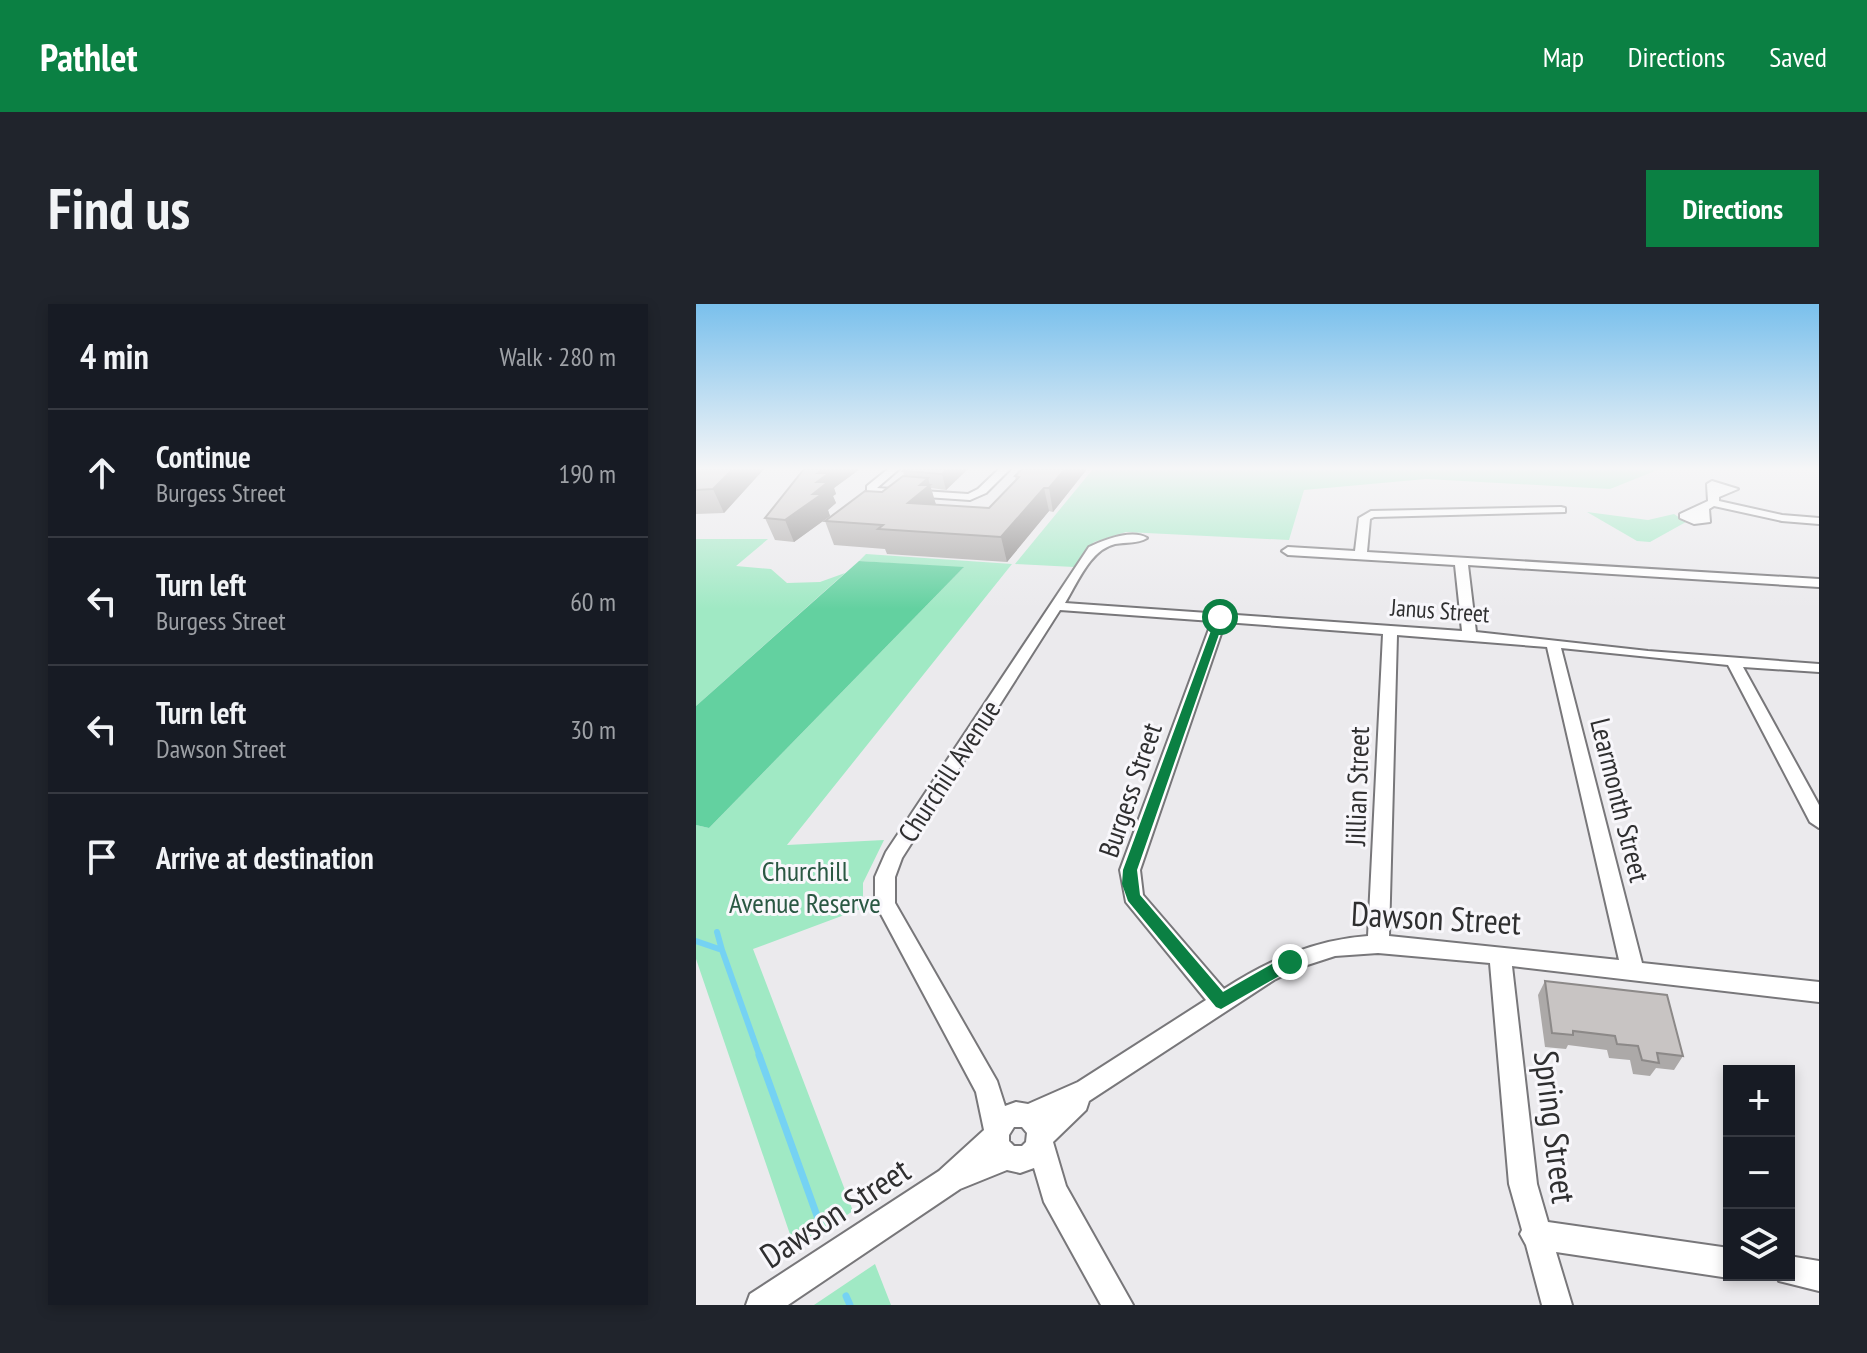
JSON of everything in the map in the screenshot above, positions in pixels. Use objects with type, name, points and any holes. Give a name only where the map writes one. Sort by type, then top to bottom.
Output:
[{"type":"street","points":[[1361,555],[1365,518],[1368,516]]},
{"type":"street","points":[[1772,516],[1819,521]]},
{"type":"street","name":"Churchill Avenue","points":[[1018,1136],[988,1089],[890,913],[883,885],[893,857],[1093,549],[1111,541],[1141,538]]},
{"type":"street","points":[[1288,551],[1819,583]]},
{"type":"street","points":[[1461,561],[1469,635]]},
{"type":"street","name":"Janus Street","points":[[1058,606],[1469,635],[1819,668]]},
{"type":"street","name":"Burgess Street","points":[[1220,617],[1130,870],[1129,884],[1133,897],[1221,1002]]},
{"type":"street","name":"Jillian Street","points":[[1378,944],[1390,630]]},
{"type":"street","name":"Learmonth Street","points":[[1553,643],[1633,971]]},
{"type":"street","points":[[1733,661],[1819,822]]},
{"type":"street","name":"Dawson Street","points":[[761,1305],[1266,973],[1310,954],[1335,947],[1378,944],[1819,992]]},
{"type":"street","name":"Spring Street","points":[[1500,955],[1523,1184],[1534,1234],[1557,1305]]},
{"type":"street","points":[[1018,1136],[1054,1192],[1118,1305]]},
{"type":"street","points":[[1534,1234],[1723,1262]]},
{"type":"street","points":[[1795,1272],[1819,1276]]},
{"type":"green space","points":[[1055,516],[1296,516],[1289,540],[1126,532],[1094,542],[1074,567],[1015,564]]},
{"type":"green space","points":[[1593,516],[1648,520],[1677,516],[1686,522],[1650,542],[1637,541]]},
{"type":"green space","points":[[696,539],[768,539],[736,566],[771,569],[787,583],[820,582],[845,573],[696,706]]},
{"type":"green space","name":"Churchill Avenue Reserve","points":[[866,554],[1012,564],[787,845],[884,840],[863,883],[863,908],[753,949],[853,1211],[795,1249],[696,959],[696,825],[709,828],[963,568],[859,561]]},
{"type":"green space","points":[[859,561],[964,567],[709,828],[696,825],[696,706]]},
{"type":"green space","points":[[875,1264],[891,1305],[814,1305]]},
{"type":"building","points":[[767,516],[791,516],[785,520],[765,518]]},
{"type":"building","points":[[832,516],[1020,516],[1001,537],[878,529],[883,525],[825,521]]},
{"type":"building","points":[[1545,981],[1667,995],[1683,1056],[1657,1053],[1659,1063],[1642,1060],[1638,1046],[1617,1044],[1615,1036],[1573,1031],[1573,1035],[1552,1033]]},
{"type":"waterway","points":[[717,932],[722,950]]},
{"type":"waterway","points":[[696,941],[722,950]]},
{"type":"waterway","points":[[722,950],[760,1057]]},
{"type":"waterway","points":[[759,1055],[820,1224]]},
{"type":"waterway","points":[[846,1296],[850,1305]]},
{"type":"route","points":[[1220,617],[1130,870],[1129,884],[1133,897],[1221,1002],[1266,973],[1290,962]]}]
